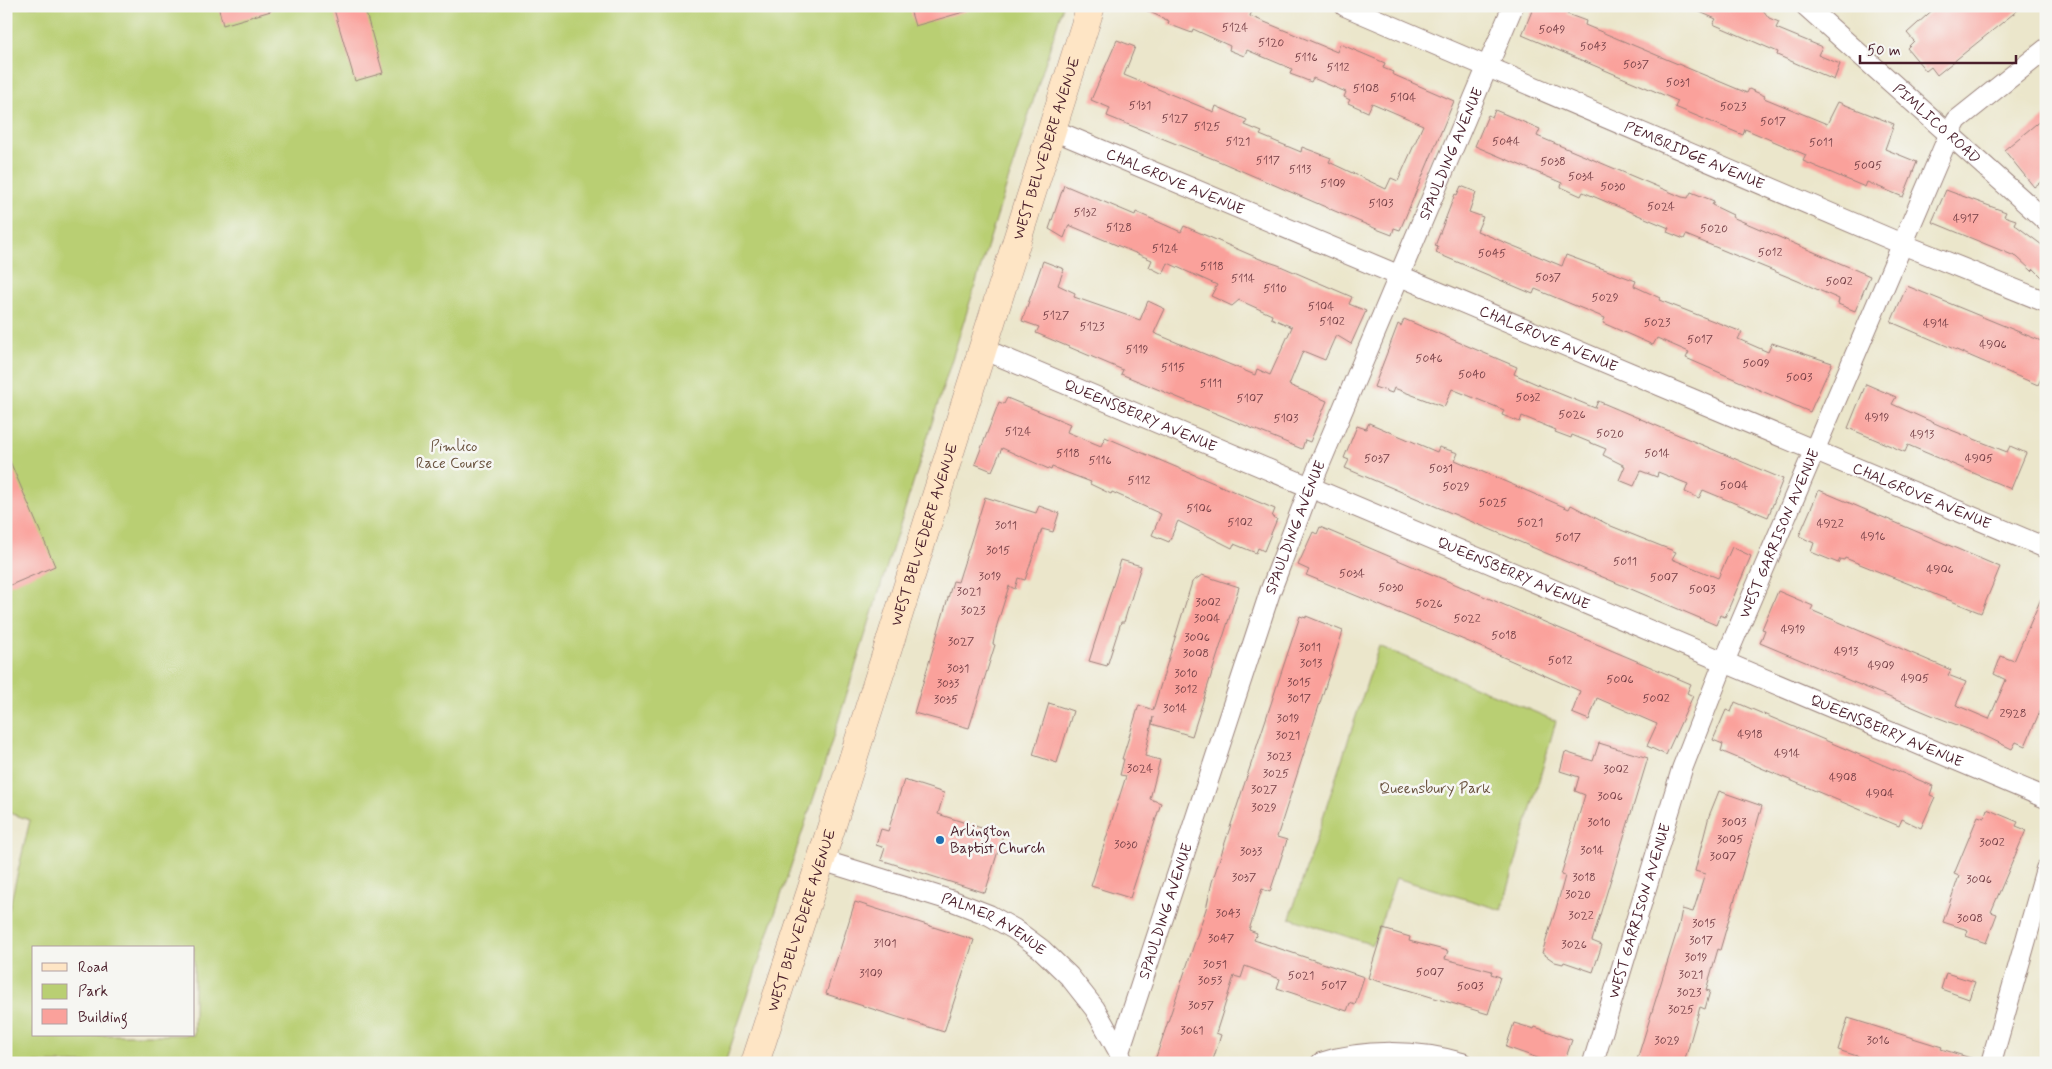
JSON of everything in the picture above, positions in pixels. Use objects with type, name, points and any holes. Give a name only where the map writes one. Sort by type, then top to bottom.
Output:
[{"type":"main road","name":"WEST BELVEDERE AVENUE","points":[[755,1063],[1091,6]]},
{"type":"street","name":"PEMBRIDGE AVENUE","points":[[1345,6],[1902,244],[2046,302]]},
{"type":"street","name":"SPAULDING AVENUE","points":[[1121,1057],[1270,592],[1310,487],[1400,278],[1513,6]]},
{"type":"street","name":"PIMLICO ROAD","points":[[1806,6],[2046,221]]},
{"type":"street","name":"WEST GARRISON AVENUE","points":[[1593,1063],[1682,769],[1724,662],[1949,135],[1957,120],[2046,49]]},
{"type":"street","name":"CHALGROVE AVENUE","points":[[1051,129],[1813,452],[2046,548]]},
{"type":"street","name":"QUEENSBERRY AVENUE","points":[[983,349],[2046,798]]},
{"type":"street","name":"PALMER AVENUE","points":[[821,860],[953,902],[989,916],[1014,929],[1041,949],[1069,976],[1095,1009],[1121,1057]]},
{"type":"street","points":[[1991,1063],[2046,869]]},
{"type":"street","points":[[1321,1063],[1372,1054],[1411,1054],[1462,1063]]},
{"type":"green space","name":"Pimlico Race Course","points":[[6,6],[1063,6],[820,779],[725,1063],[6,1063],[6,922],[30,820],[6,812]]},
{"type":"green space","name":"Queensbury Park","points":[[1379,646],[1556,721],[1502,910],[1396,878],[1373,945],[1290,918]]},
{"type":"building","points":[[218,6],[271,6],[271,11],[223,25]]},
{"type":"building","points":[[333,6],[364,6],[383,73],[355,81]]},
{"type":"building","points":[[909,6],[966,6],[967,11],[915,26]]},
{"type":"building","points":[[1137,6],[1254,6],[1250,16],[1337,52],[1340,44],[1385,63],[1383,68],[1393,72],[1392,74],[1454,101],[1400,230],[1394,228],[1392,235],[1379,230],[1221,162],[1107,116],[1110,108],[1091,100],[1117,40],[1135,47],[1124,75],[1214,112],[1216,106],[1247,120],[1245,125],[1262,132],[1260,135],[1301,152],[1302,147],[1331,158],[1329,162],[1386,189],[1391,178],[1398,181],[1423,125],[1372,103],[1368,112],[1348,103],[1350,100],[1344,97],[1346,92],[1313,78],[1311,82],[1290,74],[1292,69],[1247,50],[1244,56],[1229,50],[1230,46],[1193,29],[1192,33],[1168,24],[1169,21]]},
{"type":"building","points":[[1534,6],[1570,6],[1567,14],[1586,21],[1585,25],[1747,93],[1749,89],[1765,96],[1764,98],[1827,124],[1838,102],[1894,124],[1885,149],[1917,162],[1903,197],[1867,182],[1865,187],[1803,161],[1806,155],[1745,129],[1743,135],[1675,107],[1678,101],[1522,35]]},
{"type":"building","points":[[1686,6],[1760,6],[1769,18],[1779,22],[1776,28],[1822,47],[1818,55],[1840,64],[1834,80],[1777,55],[1778,52],[1713,24],[1716,19]]},
{"type":"building","points":[[1937,6],[2023,6],[1937,75],[1931,67],[1926,71],[1907,48],[1914,41],[1907,33]]},
{"type":"building","points":[[1495,110],[1540,129],[1537,136],[1682,197],[1688,198],[1691,192],[1714,201],[1712,205],[1733,215],[1732,217],[1870,276],[1855,311],[1838,304],[1839,299],[1798,281],[1686,235],[1684,239],[1667,232],[1669,228],[1583,192],[1581,196],[1561,187],[1562,183],[1475,146],[1488,115],[1492,117]]},
{"type":"building","points":[[2046,116],[2046,178],[2034,187],[2004,150]]},
{"type":"building","points":[[1064,185],[1135,215],[1136,212],[1181,232],[1184,226],[1278,265],[1352,297],[1349,304],[1366,311],[1351,344],[1336,335],[1325,360],[1303,351],[1289,385],[1327,401],[1310,442],[1305,440],[1302,449],[1121,374],[1123,370],[1036,333],[1039,327],[1022,321],[1043,261],[1064,269],[1058,285],[1075,293],[1074,297],[1140,320],[1148,301],[1165,309],[1154,333],[1255,375],[1257,369],[1270,375],[1292,327],[1271,318],[1272,315],[1239,300],[1232,306],[1211,296],[1217,285],[1168,263],[1163,274],[1149,267],[1152,260],[1069,225],[1064,238],[1049,229]]},
{"type":"building","points":[[1461,186],[1476,192],[1469,212],[1483,217],[1477,231],[1562,266],[1566,255],[1636,281],[1634,286],[1660,298],[1659,300],[1742,332],[1738,339],[1768,352],[1772,343],[1832,363],[1810,412],[1686,358],[1689,352],[1657,338],[1653,345],[1603,323],[1605,318],[1535,289],[1533,294],[1436,253],[1438,247],[1435,246],[1455,194],[1457,195]]},
{"type":"building","points":[[1946,190],[2006,212],[2004,216],[2016,220],[2014,224],[2046,248],[2046,281],[2034,269],[2032,271],[2017,257],[1932,222]]},
{"type":"building","points":[[1907,286],[2046,343],[2046,368],[2038,385],[1891,322]]},
{"type":"building","points":[[1404,319],[1517,367],[1514,374],[1541,386],[1595,408],[1598,401],[1783,479],[1768,517],[1703,490],[1699,498],[1685,492],[1688,484],[1658,472],[1657,477],[1641,471],[1634,486],[1619,480],[1625,466],[1603,455],[1606,449],[1572,435],[1571,438],[1555,432],[1556,430],[1522,416],[1520,422],[1502,415],[1504,410],[1452,389],[1444,407],[1394,388],[1392,393],[1374,387],[1398,324],[1401,326]]},
{"type":"building","points":[[1866,384],[1896,397],[1892,404],[1941,426],[2007,452],[2010,446],[2026,453],[2011,489],[1908,445],[1905,452],[1848,428]]},
{"type":"building","points":[[1007,398],[1070,424],[1067,432],[1101,446],[1105,437],[1275,509],[1272,517],[1277,519],[1264,551],[1258,548],[1256,553],[1234,544],[1232,548],[1178,521],[1169,542],[1152,535],[1161,514],[1112,492],[1111,494],[1090,484],[1091,482],[1052,467],[1051,470],[1002,448],[992,471],[975,464],[999,402],[1004,404]]},
{"type":"building","points":[[1369,423],[1437,452],[1439,447],[1458,453],[1455,460],[1569,509],[1571,505],[1611,526],[1676,552],[1672,559],[1718,578],[1732,547],[1751,556],[1725,617],[1720,615],[1716,625],[1345,468],[1349,460],[1344,458],[1357,426],[1366,429]]},
{"type":"building","points":[[6,452],[55,566],[6,587]]},
{"type":"building","points":[[1819,490],[2000,567],[1981,613],[1845,558],[1844,560],[1840,559],[1838,563],[1811,552],[1814,543],[1799,536]]},
{"type":"building","points":[[985,497],[1036,513],[1039,506],[1059,513],[1053,532],[1042,529],[1025,580],[1018,578],[1015,589],[1009,586],[997,625],[993,644],[995,645],[969,728],[914,713],[953,581],[958,582]]},
{"type":"building","points":[[1320,527],[1691,684],[1687,693],[1693,696],[1666,755],[1647,746],[1657,724],[1597,698],[1589,720],[1572,713],[1580,691],[1469,642],[1306,575],[1309,570],[1298,565],[1313,532],[1317,534]]},
{"type":"building","points":[[1121,560],[1141,566],[1124,622],[1121,622],[1107,666],[1089,661]]},
{"type":"building","points":[[1202,575],[1239,587],[1192,736],[1152,724],[1153,717],[1145,756],[1160,760],[1150,799],[1161,803],[1130,898],[1091,886],[1126,776],[1120,775],[1124,759],[1122,759],[1139,705],[1153,710],[1192,582]]},
{"type":"building","points":[[2046,587],[2046,697],[2025,746],[2016,742],[2012,749],[1983,735],[1760,643],[1765,630],[1762,629],[1778,591],[1813,606],[1811,610],[1951,670],[1948,675],[1966,682],[1956,705],[1989,719],[2006,680],[1994,674],[2001,656],[2014,661]]},
{"type":"building","points":[[1300,616],[1306,618],[1306,616],[1343,631],[1277,837],[1287,840],[1270,892],[1262,889],[1249,930],[1257,933],[1254,940],[1364,977],[1355,1005],[1350,1003],[1347,1011],[1277,988],[1280,979],[1245,966],[1241,978],[1234,976],[1216,1033],[1221,1035],[1212,1063],[1154,1063],[1206,909],[1212,882]]},
{"type":"building","points":[[1735,702],[1933,786],[1930,795],[1935,797],[1921,828],[1902,819],[1899,826],[1721,751],[1723,744],[1713,740],[1726,710],[1731,712]]},
{"type":"building","points":[[1049,703],[1073,711],[1057,763],[1033,755]]},
{"type":"building","points":[[1599,743],[1648,758],[1592,941],[1602,945],[1593,972],[1564,962],[1563,964],[1555,962],[1542,953],[1565,876],[1561,875],[1585,795],[1575,791],[1579,777],[1560,771],[1565,752],[1593,761]]},
{"type":"building","name":"Arlington Baptist Church","points":[[904,780],[944,793],[938,814],[1003,835],[985,893],[881,860],[885,848],[876,845],[881,829],[888,831]]},
{"type":"building","points":[[1719,791],[1762,806],[1720,950],[1718,949],[1706,990],[1710,991],[1705,1009],[1700,1007],[1684,1063],[1636,1063],[1679,925],[1682,909],[1693,912],[1705,874],[1695,871],[1709,816]]},
{"type":"building","points":[[1987,809],[2018,822],[2016,826],[2026,830],[1991,912],[1997,914],[1986,943],[1966,936],[1968,930],[1943,922],[1959,876],[1954,874],[1978,816],[1984,818]]},
{"type":"building","points":[[855,902],[974,940],[944,1032],[826,994]]},
{"type":"building","points":[[1383,929],[1410,937],[1409,941],[1448,951],[1445,959],[1492,971],[1491,974],[1500,977],[1488,1014],[1368,978]]},
{"type":"building","points":[[1946,973],[1975,982],[1969,999],[1941,989]]},
{"type":"building","points":[[1848,1018],[1942,1047],[1941,1049],[1974,1059],[1973,1063],[1879,1063],[1838,1050]]},
{"type":"building","points":[[1514,1023],[1534,1029],[1535,1027],[1572,1040],[1564,1063],[1552,1063],[1506,1047]]},
{"type":"place","name":"Arlington Baptist Church","points":[[940,840]]}]
